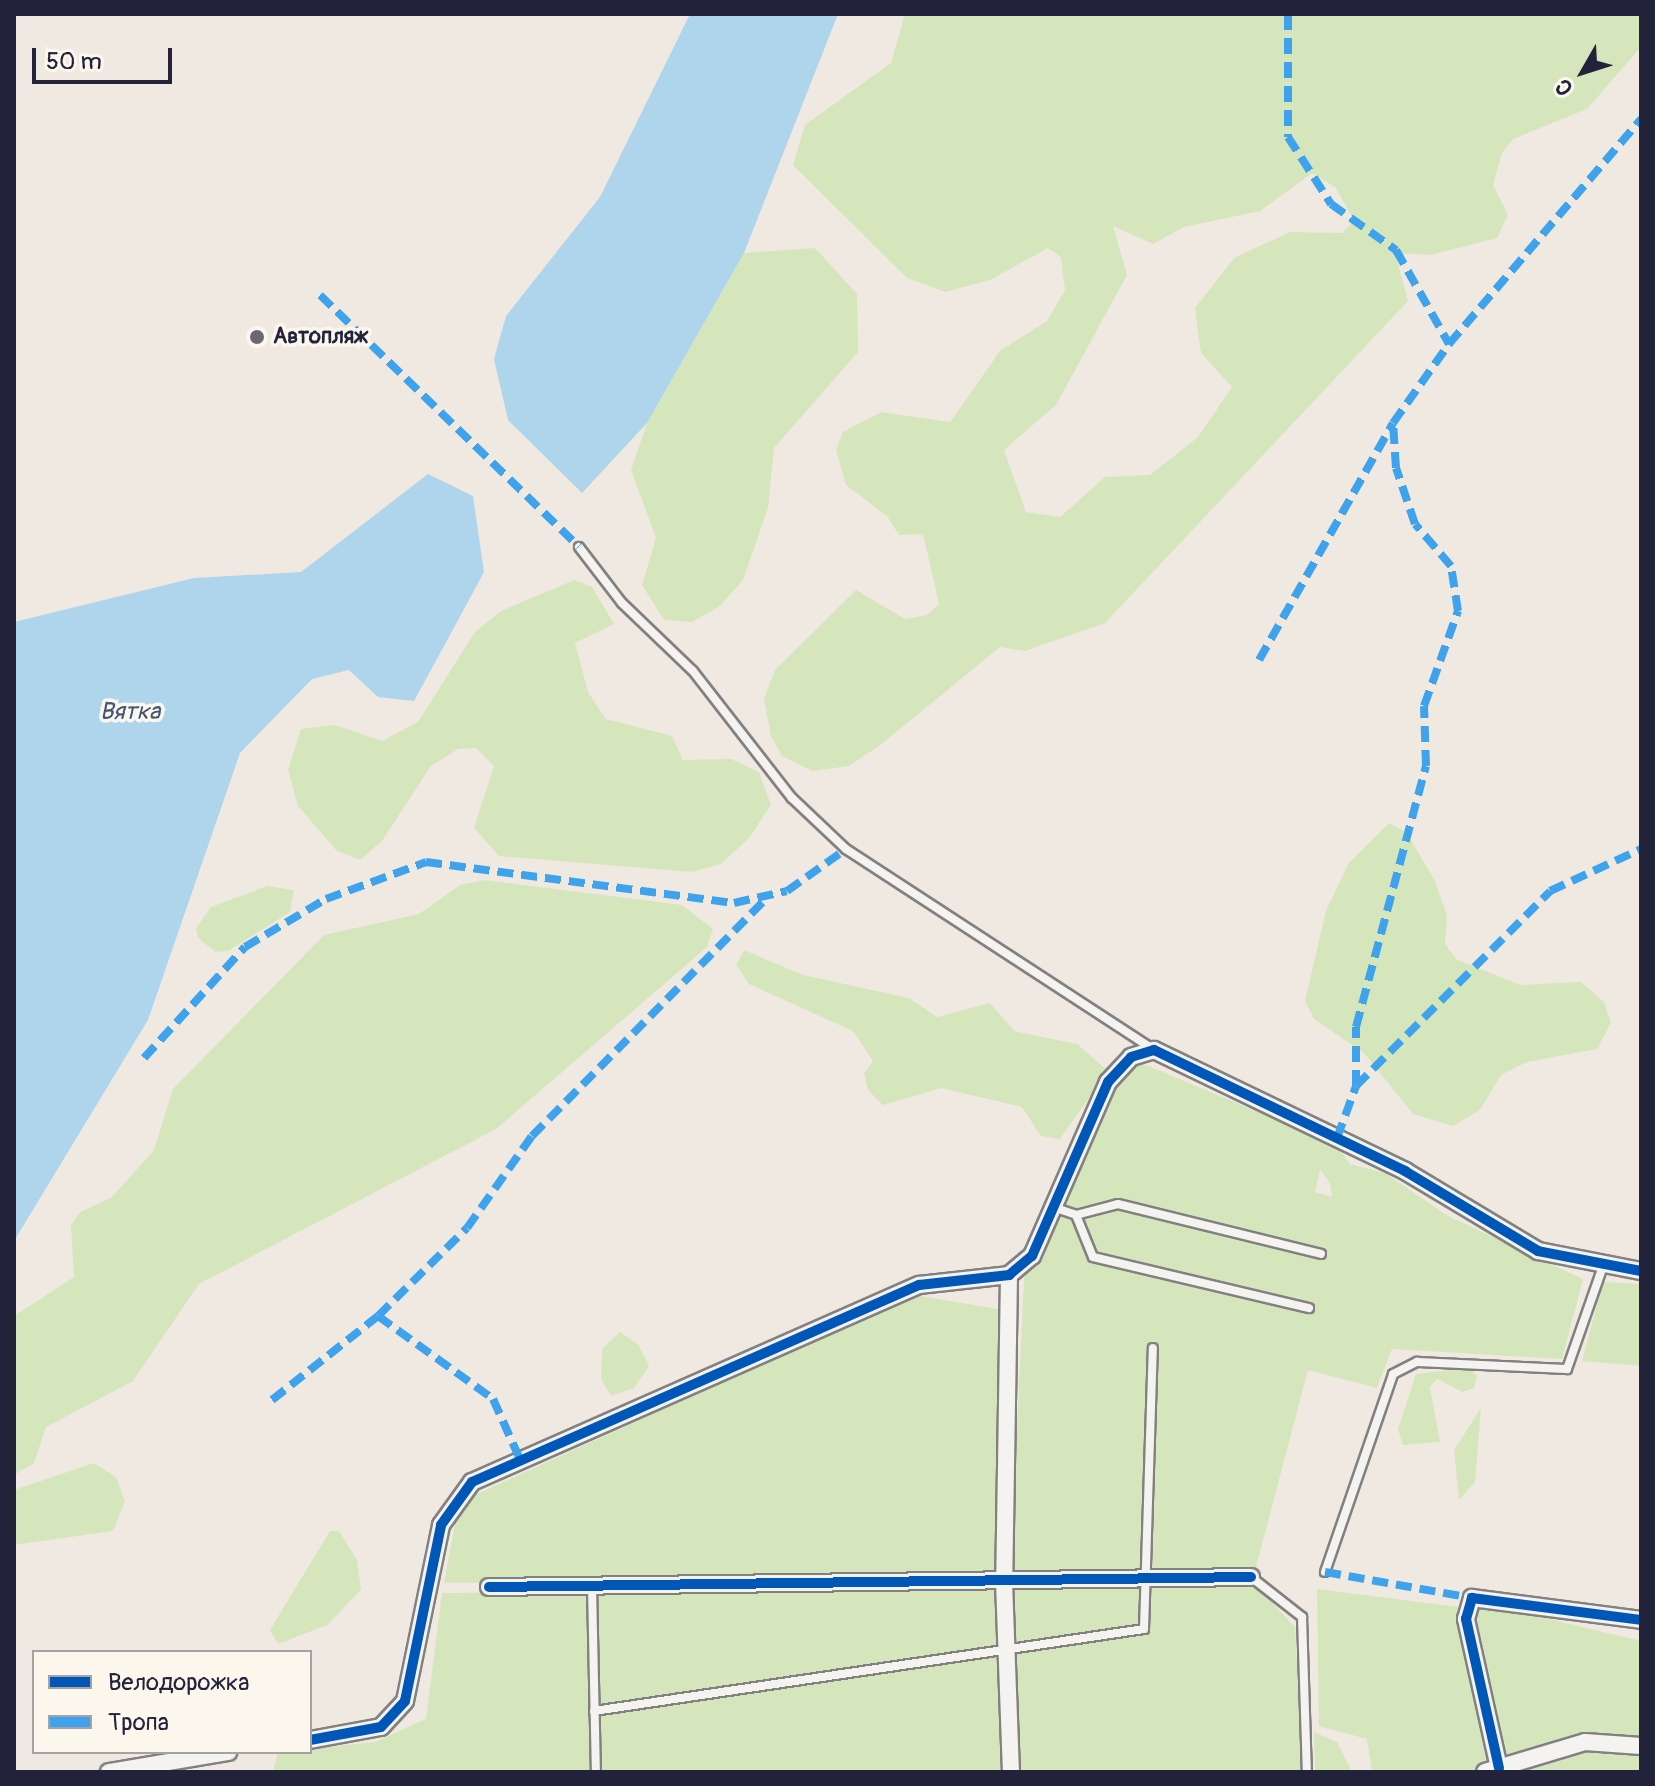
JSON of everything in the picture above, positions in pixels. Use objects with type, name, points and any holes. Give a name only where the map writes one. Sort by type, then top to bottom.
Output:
[{"type":"street","points":[[312,1740],[381,1727],[405,1701],[441,1525],[472,1482],[919,1285],[1009,1275],[1032,1256],[1108,1082],[1131,1057],[1154,1050],[1405,1171],[1524,1244],[1603,1266],[1641,1271]]},
{"type":"street","points":[[1009,1275],[1004,1582],[1011,1772]]},
{"type":"street","points":[[489,1587],[1251,1577]]},
{"type":"street","points":[[1641,1620],[1472,1598],[1466,1619],[1492,1770],[1585,1742],[1641,1746]]},
{"type":"street","points":[[109,1772],[216,1754]]},
{"type":"lane","points":[[579,547],[622,603],[693,671],[792,798],[846,849],[1154,1050]]},
{"type":"lane","points":[[1053,1207],[1076,1215],[1118,1204],[1321,1254]]},
{"type":"lane","points":[[1076,1215],[1093,1257],[1309,1308]]},
{"type":"lane","points":[[1325,1572],[1393,1374],[1417,1362],[1567,1369],[1603,1266]]},
{"type":"lane","points":[[594,1711],[1144,1629],[1153,1348]]},
{"type":"lane","points":[[1251,1577],[1302,1617],[1307,1772]]},
{"type":"lane","points":[[592,1586],[596,1772]]},
{"type":"green space","points":[[905,14],[1641,14],[1641,47],[1587,109],[1513,139],[1502,153],[1493,185],[1508,215],[1497,238],[1430,255],[1395,253],[1408,301],[1105,623],[1025,651],[1000,647],[879,746],[849,766],[812,771],[782,756],[771,736],[764,699],[775,670],[856,590],[905,619],[927,615],[939,604],[923,534],[899,535],[887,516],[846,485],[836,450],[843,432],[881,412],[950,422],[1000,351],[1047,321],[1065,290],[1061,257],[1048,248],[990,280],[945,292],[907,278],[793,165],[805,125],[891,63]],"holes":[[[1312,173],[1336,188],[1354,221],[1342,233],[1290,232],[1234,258],[1195,308],[1201,353],[1232,387],[1198,437],[1150,475],[1105,477],[1060,517],[1026,512],[1004,450],[1056,405],[1127,275],[1113,226],[1153,244],[1184,227],[1260,211]]]},
{"type":"green space","points":[[815,248],[857,294],[858,352],[774,448],[768,508],[743,580],[720,606],[692,622],[664,620],[642,585],[656,538],[631,470],[647,423],[744,253]]},
{"type":"green space","points":[[574,580],[592,587],[614,624],[575,643],[588,692],[606,719],[672,736],[683,760],[731,759],[759,772],[771,805],[749,838],[721,864],[692,872],[499,856],[474,828],[494,766],[476,748],[458,749],[431,766],[382,841],[360,860],[336,850],[298,806],[288,770],[301,729],[335,725],[382,741],[418,722],[475,632],[501,611]]},
{"type":"green space","points":[[1389,823],[1406,832],[1434,879],[1447,915],[1445,944],[1456,959],[1520,985],[1581,982],[1604,1002],[1611,1023],[1597,1049],[1527,1062],[1501,1075],[1480,1110],[1453,1126],[1413,1114],[1364,1053],[1314,1019],[1305,1001],[1326,911],[1348,864]]},
{"type":"green space","points":[[485,880],[682,905],[713,929],[707,947],[496,1129],[199,1284],[133,1381],[46,1427],[34,1463],[14,1475],[14,1316],[74,1277],[71,1225],[80,1212],[111,1198],[154,1150],[173,1089],[324,935],[419,914],[460,885]]},
{"type":"green space","points":[[267,886],[294,890],[290,912],[228,951],[216,952],[198,938],[196,928],[211,907]]},
{"type":"green space","points":[[744,950],[803,975],[909,998],[937,1017],[990,1003],[1014,1031],[1077,1044],[1108,1071],[1060,1139],[1041,1136],[1022,1107],[941,1088],[883,1105],[868,1090],[864,1073],[873,1061],[853,1031],[749,984],[736,965]]},
{"type":"green space","points":[[1139,1062],[1336,1145],[1350,1164],[1385,1173],[1448,1216],[1583,1279],[1562,1359],[1392,1349],[1377,1388],[1308,1370],[1255,1571],[1010,1577],[1024,1278],[1117,1086]],"holes":[[[1320,1169],[1330,1183],[1332,1197],[1315,1192]]]},
{"type":"green space","points":[[1603,1282],[1641,1284],[1641,1366],[1582,1361]]},
{"type":"green space","points":[[915,1295],[1003,1310],[995,1576],[444,1583],[459,1502]]},
{"type":"green space","points":[[620,1332],[638,1344],[649,1366],[634,1388],[611,1396],[601,1379],[602,1349]]},
{"type":"green space","points":[[1469,1368],[1477,1376],[1474,1388],[1463,1392],[1437,1379],[1430,1387],[1440,1442],[1403,1445],[1398,1429],[1416,1374]]},
{"type":"green space","points":[[1481,1408],[1475,1482],[1459,1500],[1454,1450]]},
{"type":"green space","points":[[94,1463],[116,1477],[125,1501],[113,1531],[14,1545],[14,1490]]},
{"type":"green space","points":[[330,1531],[339,1531],[357,1560],[361,1590],[327,1625],[278,1644],[270,1630]]},
{"type":"green space","points":[[1253,1582],[1295,1627],[1303,1772],[1015,1772],[1010,1590]]},
{"type":"green space","points":[[1001,1589],[1005,1772],[273,1772],[278,1754],[312,1754],[312,1748],[375,1742],[426,1719],[442,1593]]},
{"type":"green space","points":[[1317,1589],[1545,1618],[1641,1641],[1641,1772],[1372,1772],[1367,1739],[1319,1726]]},
{"type":"green space","points":[[1314,1732],[1337,1742],[1352,1772],[1315,1772]]},
{"type":"water","points":[[690,14],[838,14],[744,253],[647,423],[582,493],[508,420],[494,359],[506,316],[600,197]]},
{"type":"water","name":"Вятка","points":[[428,474],[473,496],[484,572],[450,635],[414,701],[378,697],[349,670],[312,679],[240,753],[148,1020],[14,1241],[14,622],[194,578],[301,572]]},
{"type":"marked path","points":[[1288,14],[1288,137],[1331,204],[1396,250],[1449,344]]},
{"type":"marked path","points":[[1259,660],[1393,423],[1449,344],[1641,119]]},
{"type":"marked path","points":[[320,295],[579,547]]},
{"type":"marked path","points":[[1337,1138],[1356,1086],[1356,1027],[1426,766],[1424,706],[1458,611],[1451,566],[1415,524],[1396,468],[1393,423]]},
{"type":"marked path","points":[[144,1058],[245,947],[326,899],[426,862],[734,903],[787,891],[846,849]]},
{"type":"marked path","points":[[1356,1086],[1550,891],[1641,849]]},
{"type":"marked path","points":[[272,1400],[378,1316],[467,1228],[532,1136],[765,900]]},
{"type":"marked path","points":[[378,1316],[493,1399],[519,1457]]},
{"type":"marked path","points":[[1325,1572],[1472,1598]]},
{"type":"cycle path","points":[[312,1740],[381,1727],[405,1701],[441,1525],[472,1482],[919,1285],[1009,1275],[1032,1256],[1108,1082],[1131,1057],[1154,1050],[1405,1171],[1538,1251],[1641,1271]]},
{"type":"cycle path","points":[[489,1587],[1251,1577]]},
{"type":"cycle path","points":[[1499,1768],[1466,1619],[1472,1598],[1641,1620]]},
{"type":"place","name":"Автопляж","points":[[257,337]]}]
